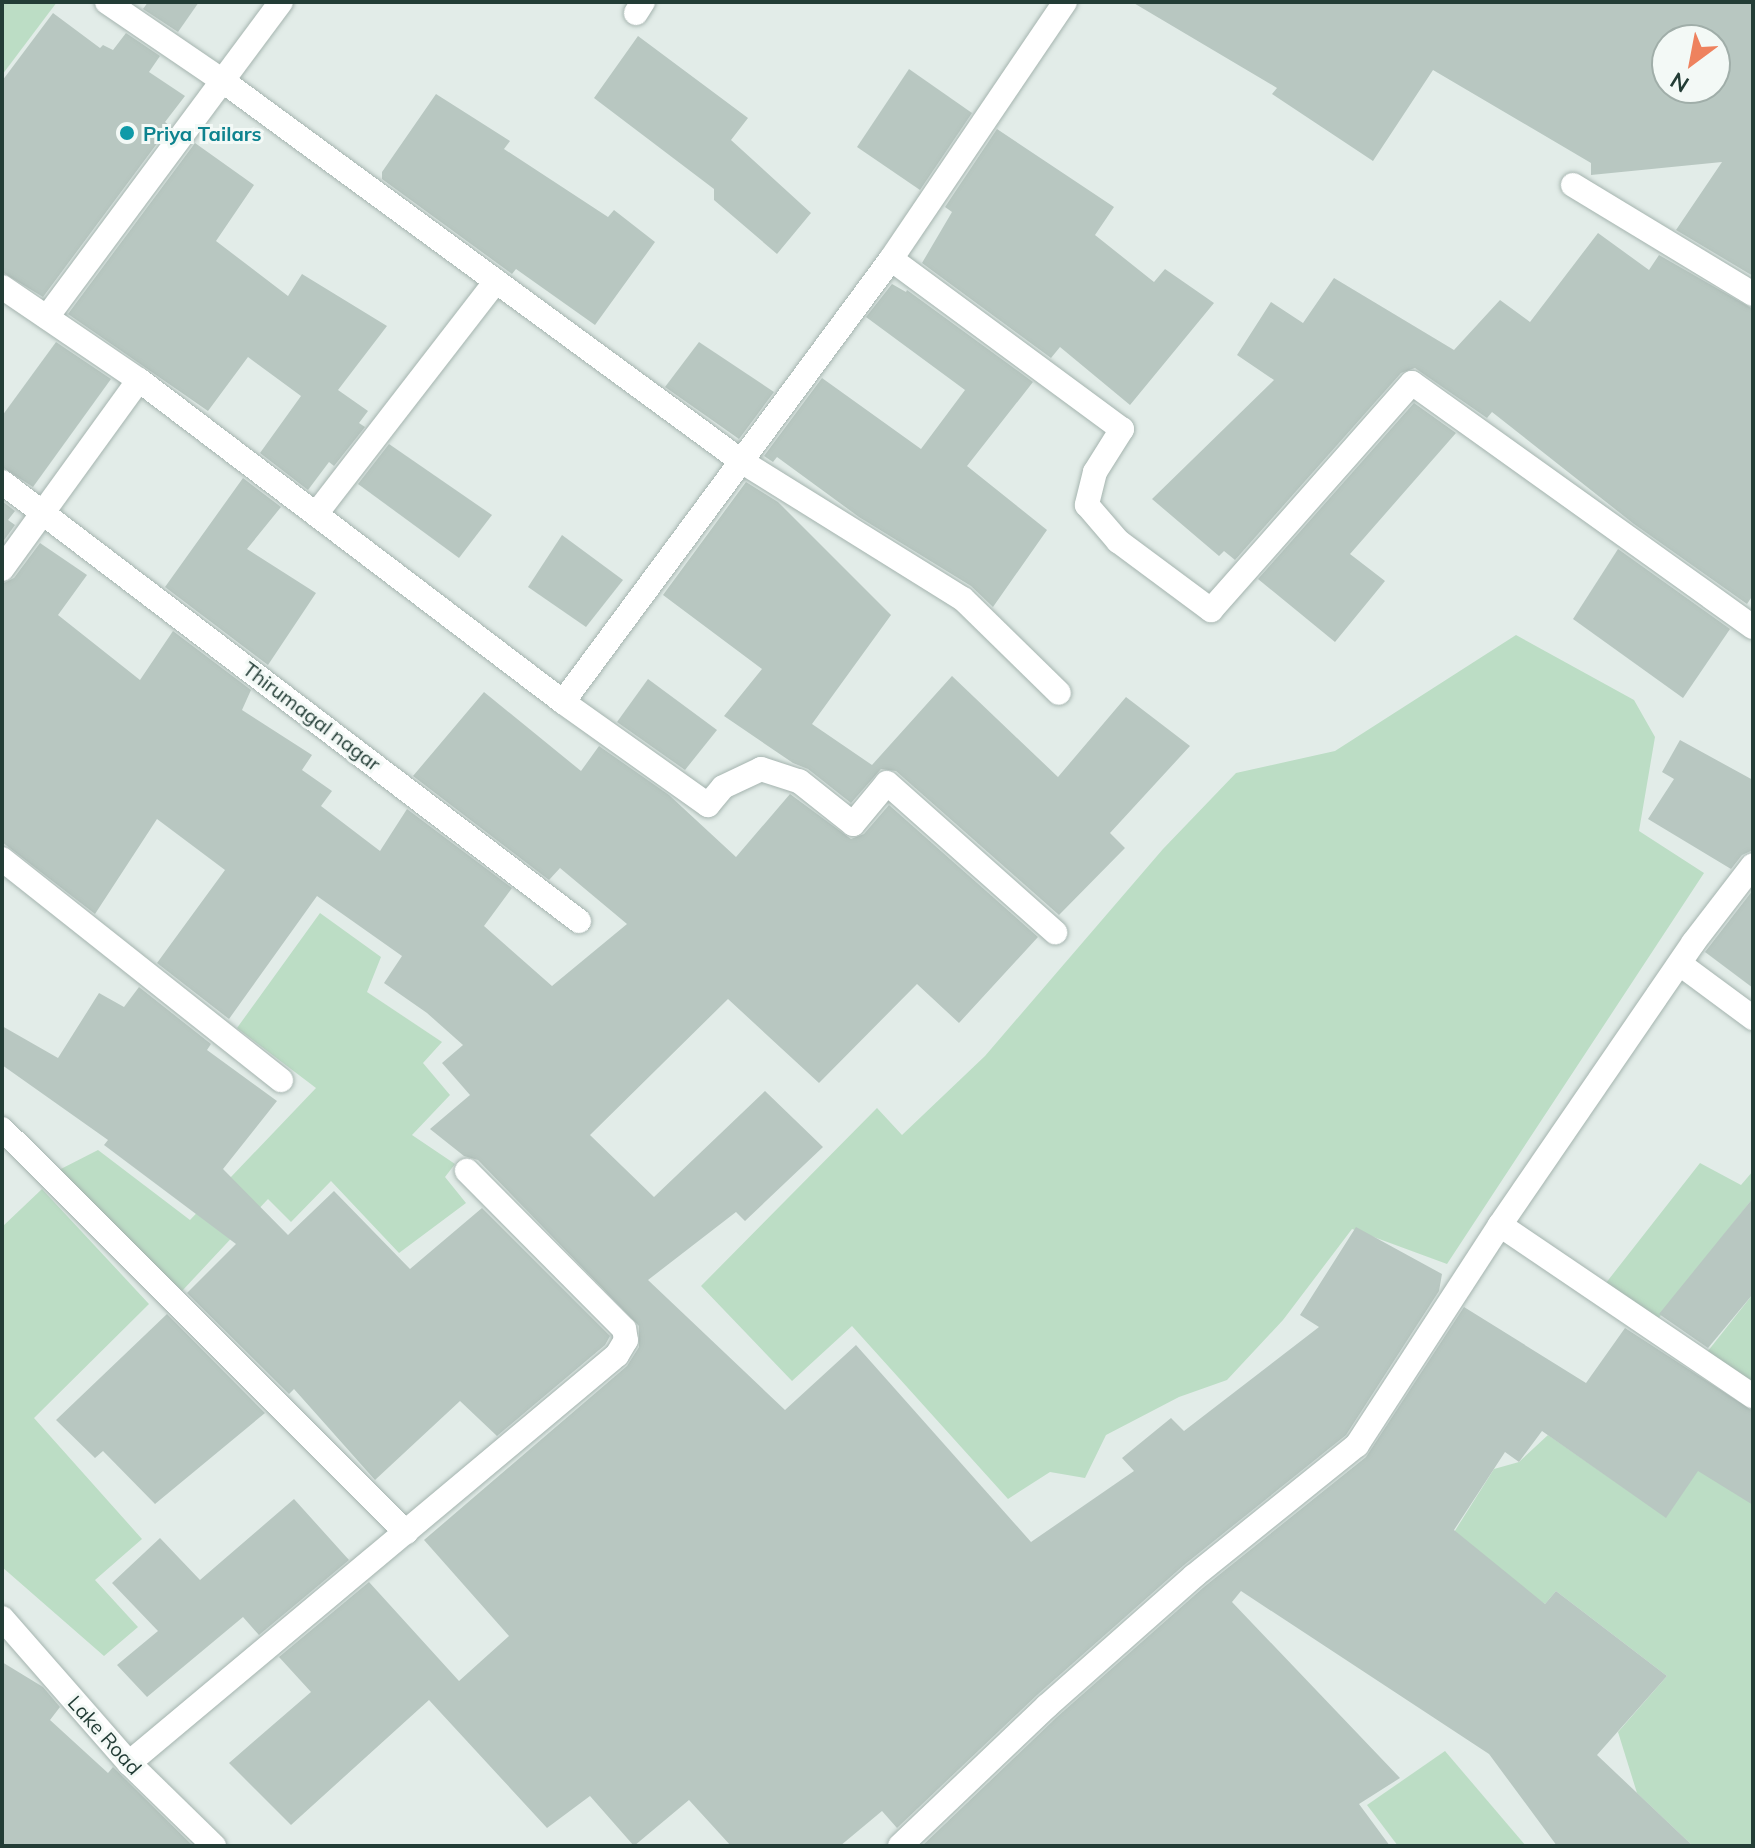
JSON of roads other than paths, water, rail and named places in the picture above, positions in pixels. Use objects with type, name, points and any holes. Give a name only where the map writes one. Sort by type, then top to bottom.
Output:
[{"type":"street","points":[[107,2],[223,81],[741,461],[963,599],[1059,693]]},
{"type":"street","points":[[47,317],[281,2]]},
{"type":"street","points":[[563,702],[891,259],[1065,2]]},
{"type":"street","points":[[1573,185],[1753,294]]},
{"type":"street","points":[[891,259],[1122,429],[1095,472],[1087,505],[1118,541],[1211,610],[1412,383],[1753,627]]},
{"type":"street","points":[[316,514],[496,281]]},
{"type":"street","points":[[2,287],[139,380],[563,702],[708,805],[723,787],[761,769],[799,781],[853,824],[887,783],[1055,932]]},
{"type":"street","points":[[2,569],[139,380]]},
{"type":"street","name":"Thirumagal nagar","points":[[2,482],[579,921]]},
{"type":"street","points":[[2,859],[281,1080]]},
{"type":"street","points":[[900,1846],[1047,1706],[1194,1576],[1357,1445],[1500,1225],[1680,964],[1753,865]]},
{"type":"street","points":[[1680,964],[1753,1018]]},
{"type":"street","points":[[2,1129],[406,1532]]},
{"type":"street","points":[[129,1763],[617,1355],[626,1340],[624,1329],[467,1171]]},
{"type":"street","points":[[1500,1225],[1753,1396]]},
{"type":"street","name":"Lake Road","points":[[2,1618],[129,1763],[214,1846]]},
{"type":"place","name":"Priya Tailars","points":[[127,133]]}]
